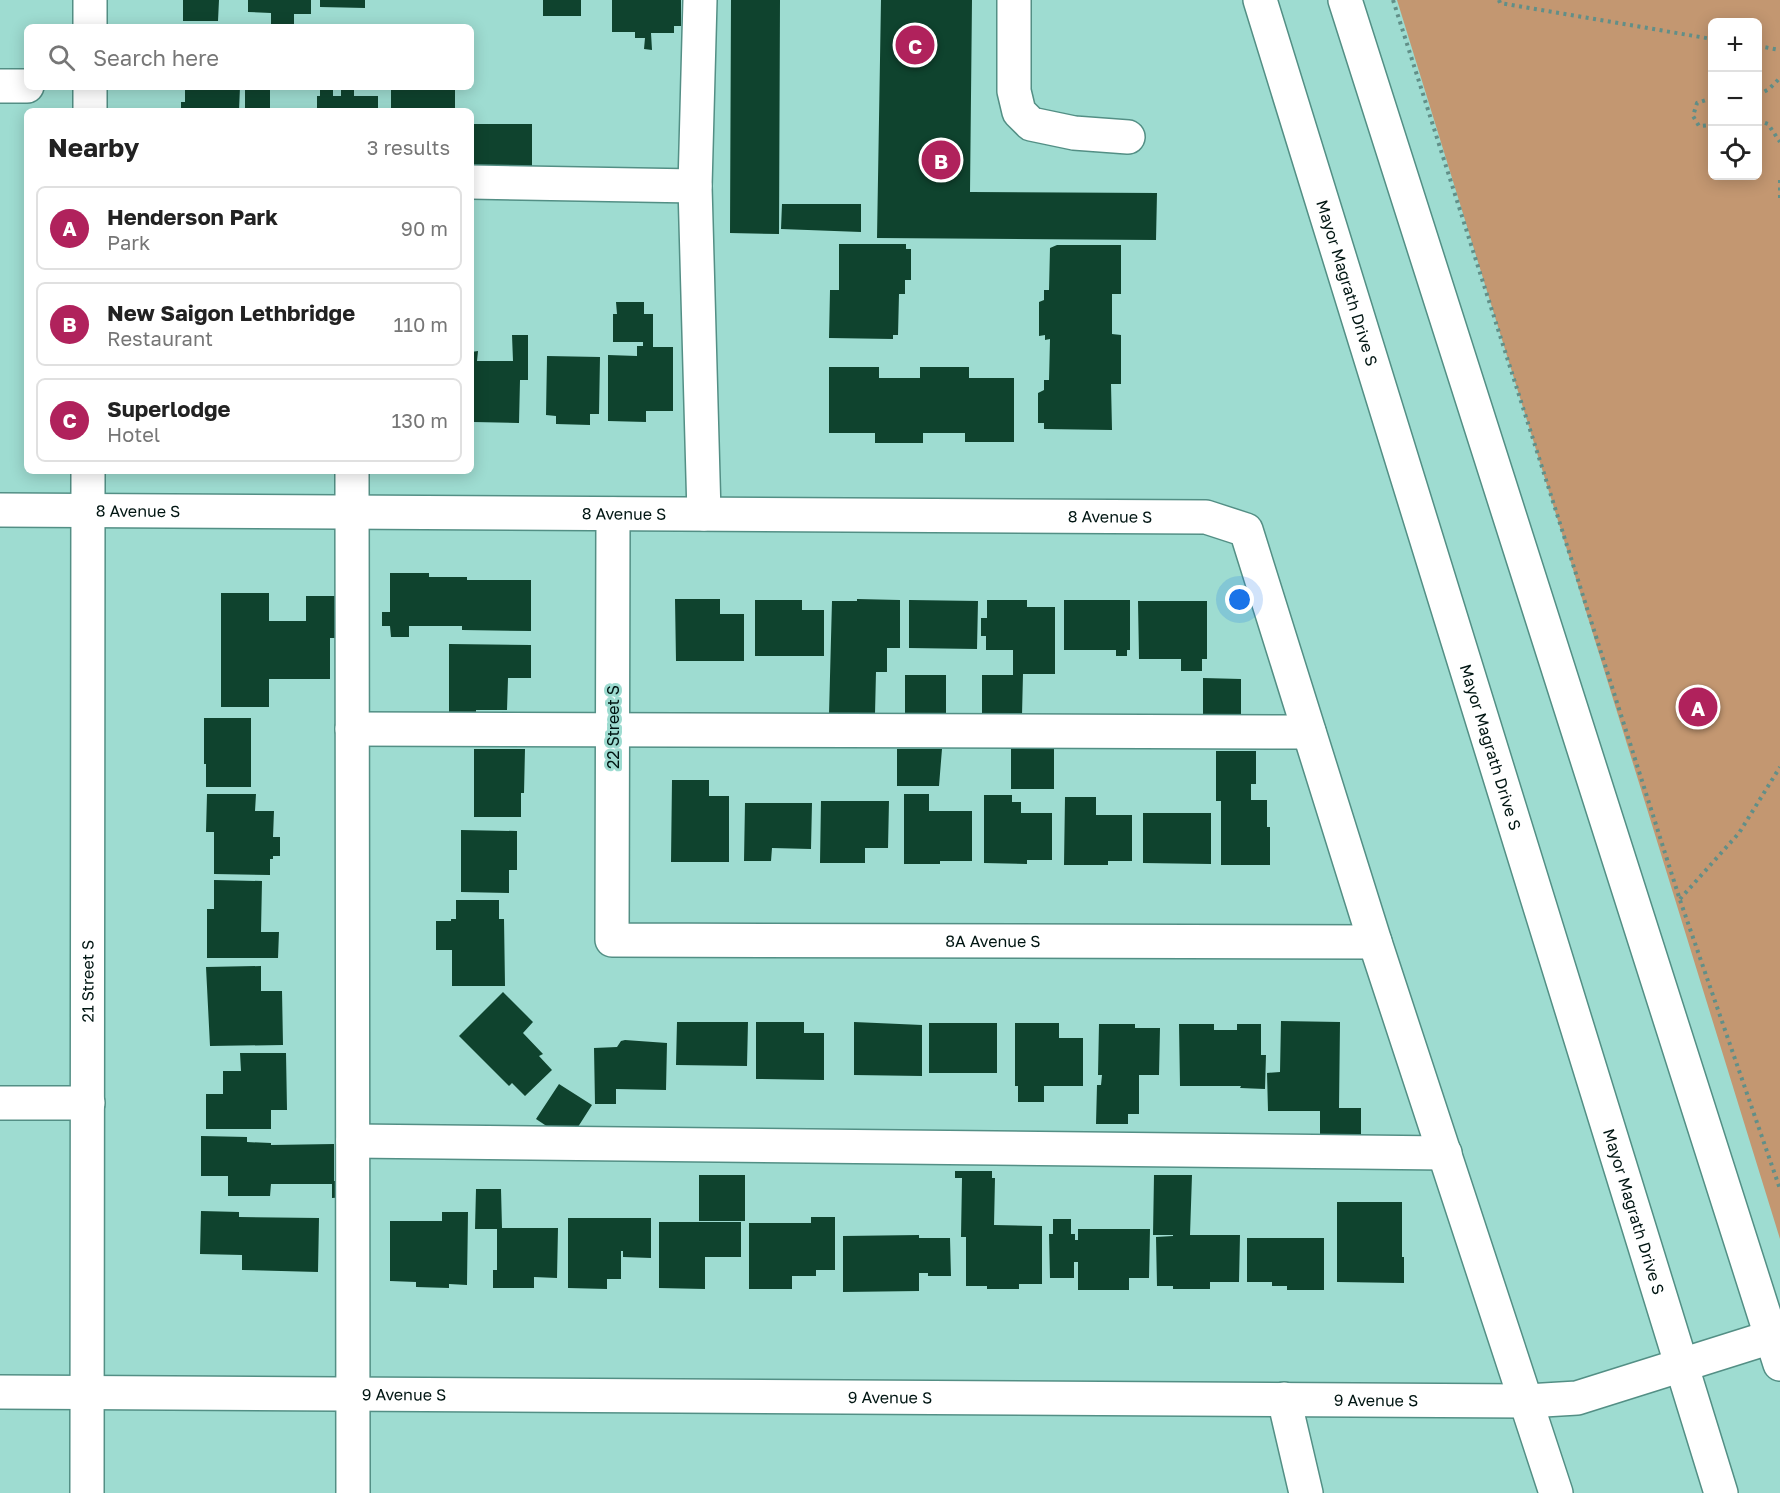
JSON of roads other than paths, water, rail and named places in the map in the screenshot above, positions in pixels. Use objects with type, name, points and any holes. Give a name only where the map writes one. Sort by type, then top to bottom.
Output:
[{"type":"street","points":[[90,0],[90,24]]},
{"type":"street","points":[[700,0],[695,186],[704,514]]},
{"type":"street","points":[[1014,0],[1014,91],[1019,112],[1030,124],[1074,132],[1128,137]]},
{"type":"street","name":"Mayor Magrath Drive S","points":[[1260,0],[1721,1493]]},
{"type":"street","points":[[1345,0],[1776,1351]]},
{"type":"street","points":[[0,86],[24,86]]},
{"type":"street","points":[[90,90],[90,108]]},
{"type":"street","points":[[474,182],[695,186]]},
{"type":"street","name":"21 Street S","points":[[87,1493],[88,474]]},
{"type":"street","points":[[352,474],[353,1493]]},
{"type":"street","name":"8 Avenue S","points":[[0,510],[1206,517],[1246,530],[1309,732]]},
{"type":"street","name":"22 Street S","points":[[612,940],[613,514]]},
{"type":"street","points":[[352,729],[1309,732],[1375,942],[1556,1493]]},
{"type":"street","name":"8A Avenue S","points":[[612,940],[1375,942]]},
{"type":"street","points":[[0,1103],[88,1103]]},
{"type":"street","points":[[352,1141],[1445,1153]]},
{"type":"street","name":"9 Avenue S","points":[[0,1392],[1527,1401],[1577,1398],[1680,1365],[1776,1351]]},
{"type":"street","points":[[1284,1399],[1306,1493]]},
{"type":"place","name":"Superlodge","points":[[915,45]]},
{"type":"place","name":"New Saigon Lethbridge","points":[[941,160]]},
{"type":"place","name":"Henderson Park","points":[[1698,707]]}]
